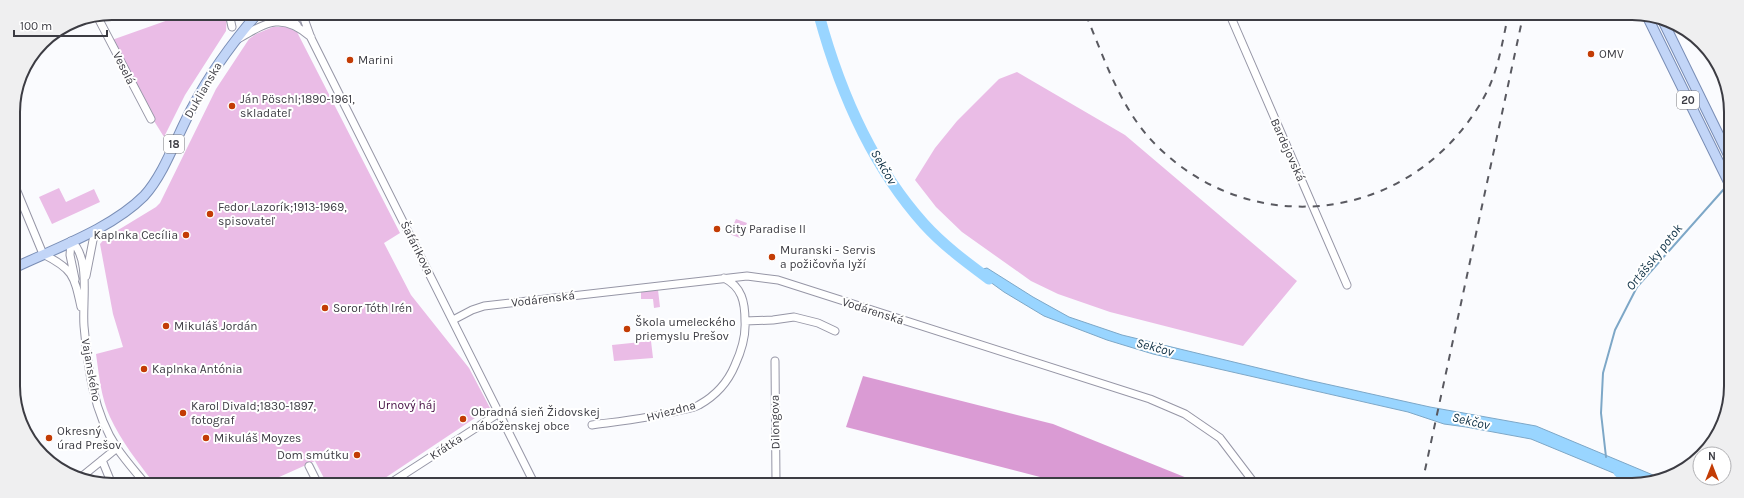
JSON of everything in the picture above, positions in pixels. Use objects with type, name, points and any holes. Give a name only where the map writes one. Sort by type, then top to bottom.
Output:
[{"type":"main road","name":"Duklianska","points":[[20,265],[95,230],[127,210],[150,187],[162,169],[192,107],[210,76],[234,41],[252,20]]},
{"type":"main road","name":"20","points":[[1650,22],[1724,174]]},
{"type":"main road","name":"20","points":[[1666,27],[1724,146]]},
{"type":"street","points":[[230,20],[232,27]]},
{"type":"street","points":[[293,20],[311,38]]},
{"type":"street","name":"Šafárikova","points":[[306,20],[311,38],[532,478]]},
{"type":"street","name":"Bardejovská","points":[[1232,20],[1347,285]]},
{"type":"street","name":"Veselá","points":[[100,21],[151,120]]},
{"type":"street","points":[[234,41],[263,24],[278,22],[292,24],[300,28]]},
{"type":"street","points":[[20,198],[43,254]]},
{"type":"street","points":[[84,288],[95,230]]},
{"type":"street","points":[[71,241],[77,246],[82,255],[84,288]]},
{"type":"street","points":[[71,241],[70,255],[75,279]]},
{"type":"street","name":"Vajanského","points":[[43,254],[64,265],[75,279],[83,317],[95,400],[108,432],[117,448],[141,478]]},
{"type":"street","name":"Vodárenská","points":[[453,320],[472,310],[484,306],[724,278],[747,276],[778,280],[1150,399],[1185,414],[1220,438],[1250,478]]},
{"type":"street","name":"Hviezdna","points":[[592,425],[642,419],[698,406],[721,388],[734,368],[740,355],[745,321],[741,293],[732,282],[724,278]]},
{"type":"street","name":"Vajanského","points":[[83,317],[84,288]]},
{"type":"street","points":[[745,321],[773,320],[794,317],[818,323],[835,331]]},
{"type":"street","name":"Dilongova","points":[[775,361],[776,478]]},
{"type":"street","name":"Krátka","points":[[398,478],[499,413]]},
{"type":"street","points":[[85,474],[117,448]]},
{"type":"street","points":[[102,460],[109,478]]},
{"type":"street","points":[[309,466],[315,478]]},
{"type":"green space","points":[[168,20],[227,20],[226,31],[185,95],[164,137],[123,71],[109,41]]},
{"type":"green space","name":"Urnový háj","points":[[273,27],[287,27],[297,32],[400,233],[384,243],[411,295],[469,368],[490,408],[385,478],[324,478],[315,461],[277,478],[150,478],[114,426],[102,394],[96,354],[123,347],[113,314],[100,244],[105,238],[156,207],[160,203],[216,89],[249,39],[256,34]]},
{"type":"green space","points":[[1017,72],[1125,135],[1297,281],[1243,346],[1110,312],[1058,294],[1031,281],[962,232],[936,207],[915,180],[935,148],[957,121],[999,79]]},
{"type":"green space","points":[[59,188],[66,202],[94,189],[100,202],[52,224],[39,197]]},
{"type":"green space","points":[[736,219],[747,223],[740,238],[729,234]]},
{"type":"green space","points":[[658,290],[660,307],[654,308],[653,299],[641,299],[641,292]]},
{"type":"green space","points":[[651,341],[653,358],[614,361],[612,345]]},
{"type":"shaded area","points":[[863,376],[1053,424],[1187,478],[1044,478],[846,427]]},
{"type":"water","points":[[987,268],[1033,297],[1069,317],[1122,335],[1308,380],[1430,407],[1536,426],[1653,475],[1625,478],[1531,439],[1444,424],[1408,412],[1153,354],[1107,340],[1044,316],[1004,292],[975,271]]},
{"type":"waterway","name":"Sekčov","points":[[820,20],[847,98],[873,152],[888,177],[905,201],[931,232],[955,253],[989,279]]},
{"type":"waterway","name":"Ortášsky potok","points":[[1606,457],[1601,413],[1603,373],[1615,330],[1637,287],[1724,189]]},
{"type":"waterway","name":"Sekčov","points":[[1619,472],[1626,478]]},
{"type":"railway","points":[[1088,20],[1107,67],[1133,117],[1157,146],[1195,176],[1236,196],[1280,205],[1324,206],[1367,196],[1408,177],[1444,149],[1475,112],[1488,89],[1497,66],[1507,20]]},
{"type":"railway","points":[[1423,478],[1522,20]]},
{"type":"place","name":"OMV","points":[[1591,54]]},
{"type":"place","name":"Marini","points":[[350,60]]},
{"type":"place","name":"Ján Pöschl;1890-1961, skladateľ","points":[[232,106]]},
{"type":"place","name":"Fedor Lazorík;1913-1969, spisovateľ","points":[[210,214]]},
{"type":"place","name":"City Paradise II","points":[[717,229]]},
{"type":"place","name":"Kaplnka Cecília","points":[[186,235]]},
{"type":"place","name":"Muranski - Servis a požičovňa lyží","points":[[772,257]]},
{"type":"place","name":"Soror Tóth Irén","points":[[325,308]]},
{"type":"place","name":"Mikuláš Jordán","points":[[166,326]]},
{"type":"place","name":"Škola umeleckého priemyslu Prešov","points":[[627,329]]},
{"type":"place","name":"Kaplnka Antónia","points":[[144,369]]},
{"type":"place","name":"Karol Divald;1830-1897, fotograf","points":[[183,413]]},
{"type":"place","name":"Obradná sieň Židovskej náboženskej obce","points":[[463,419]]},
{"type":"place","name":"Okresný úrad Prešov","points":[[49,438]]},
{"type":"place","name":"Mikuláš Moyzes","points":[[206,438]]},
{"type":"place","name":"Dom smútku","points":[[357,455]]}]
